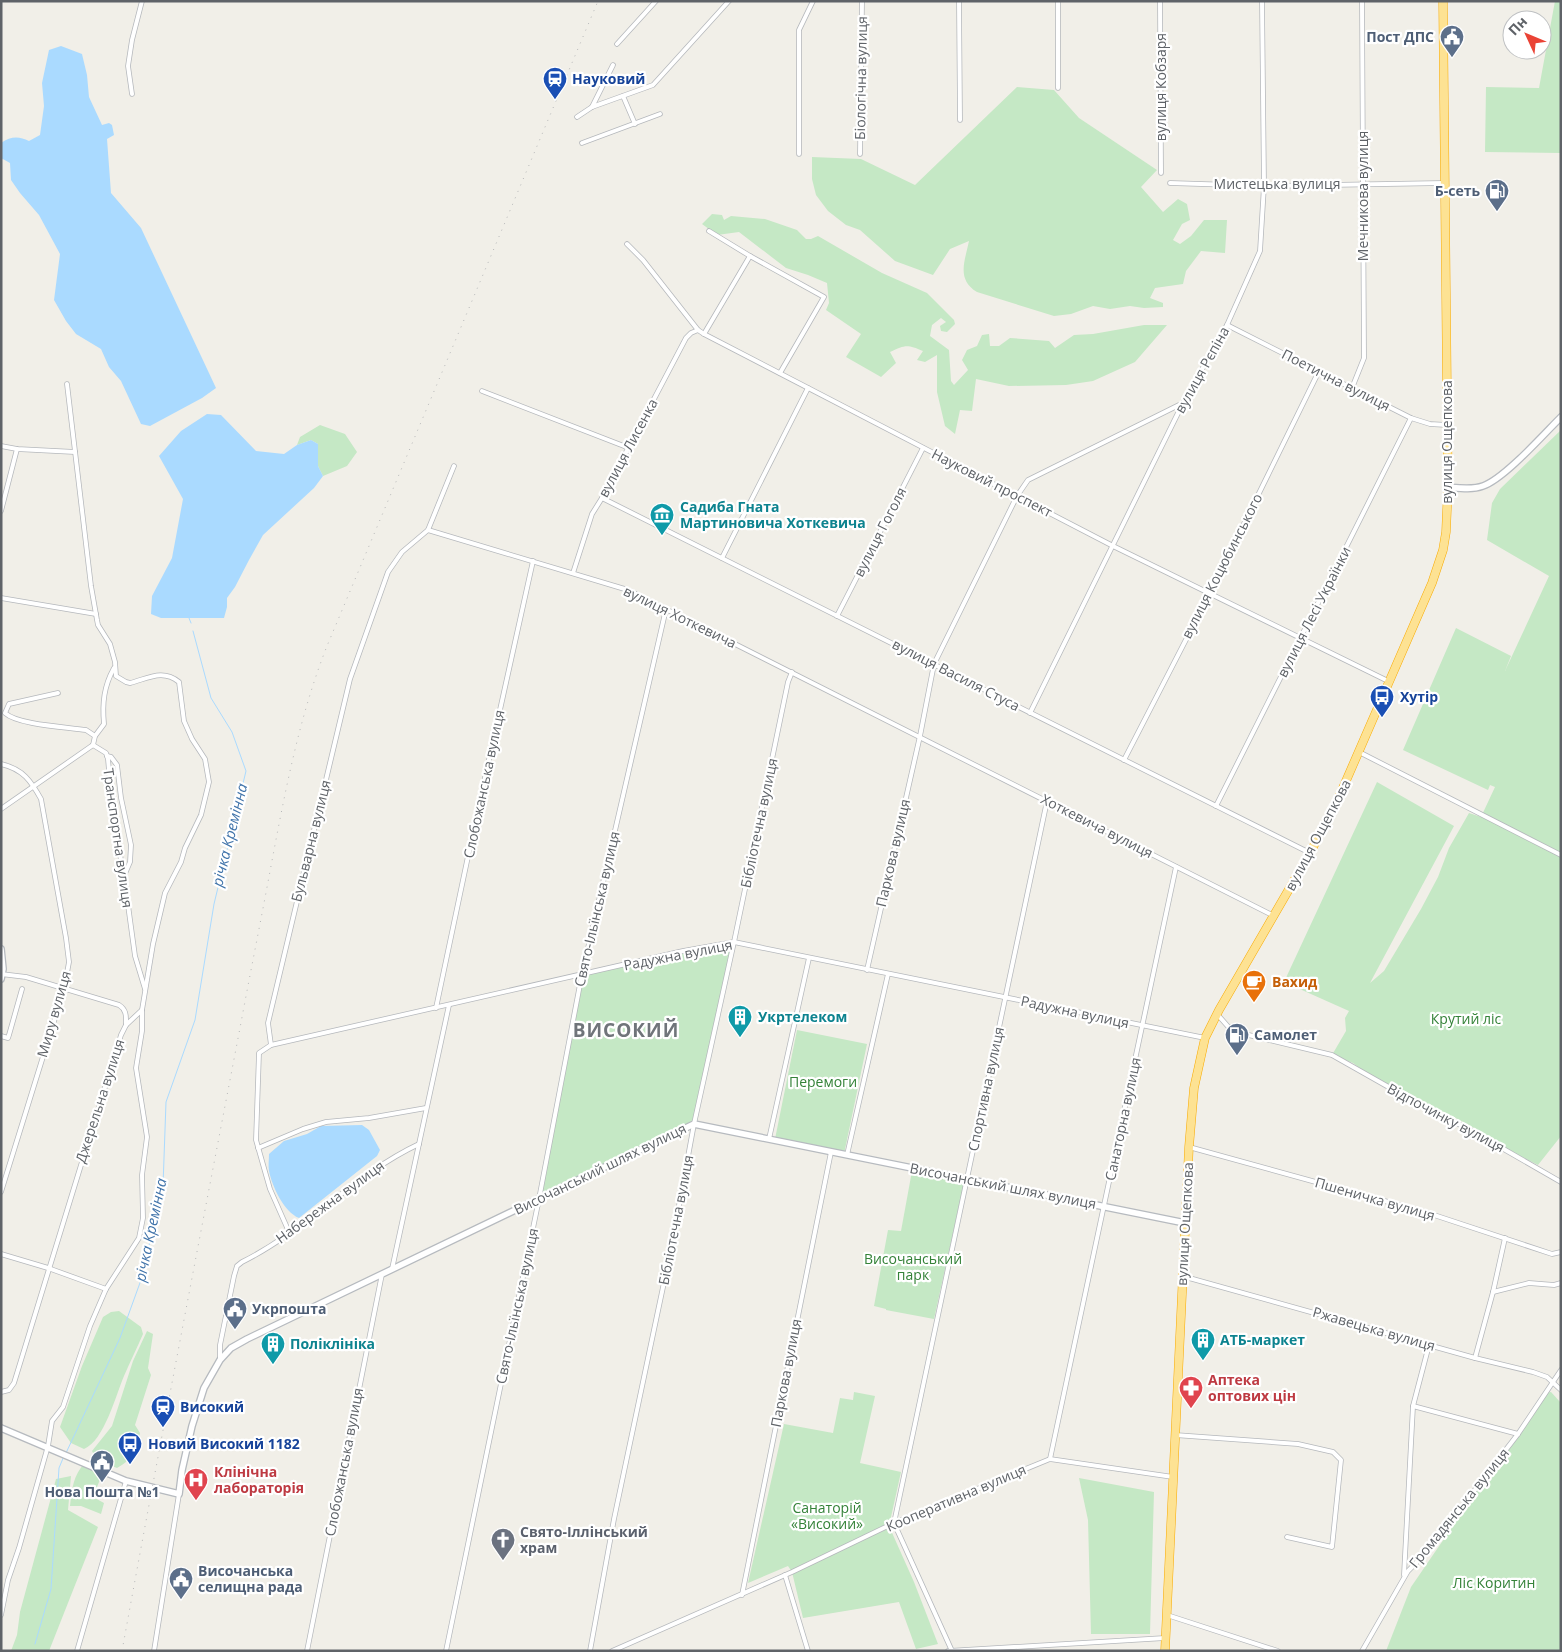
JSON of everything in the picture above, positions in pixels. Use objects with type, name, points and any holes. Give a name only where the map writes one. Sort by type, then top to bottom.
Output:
[{"type":"highway","points":[[1437,1],[1443,15]]},
{"type":"highway","name":"вулиця Ощепкова","points":[[1165,1651],[1189,1147],[1194,1088],[1205,1038],[1310,853],[1339,797],[1432,583],[1443,550],[1446,532],[1448,487],[1448,425],[1443,1]]},
{"type":"street","points":[[132,94],[128,66],[132,40],[142,1]]},
{"type":"street","points":[[617,44],[656,1]]},
{"type":"street","points":[[577,117],[592,107],[653,85],[729,1]]},
{"type":"street","points":[[799,154],[799,30],[813,1]]},
{"type":"street","name":"Біологічна вулиця","points":[[860,154],[862,1]]},
{"type":"street","points":[[959,1],[960,120]]},
{"type":"street","points":[[1058,1],[1058,88]]},
{"type":"street","name":"вулиця Кобзаря","points":[[1160,1],[1161,173]]},
{"type":"street","name":"вулиця Рєпіна","points":[[1030,713],[1183,403],[1227,325],[1260,251],[1264,186],[1262,1]]},
{"type":"street","name":"Мечникова вулиця","points":[[1352,388],[1364,358],[1362,1]]},
{"type":"street","points":[[592,107],[613,65]]},
{"type":"street","points":[[623,96],[635,124]]},
{"type":"street","points":[[582,143],[660,114]]},
{"type":"street","name":"Мистецька вулиця","points":[[1170,183],[1264,186],[1444,183]]},
{"type":"street","points":[[709,231],[824,297],[780,373]]},
{"type":"street","name":"Науковий проспект","points":[[627,244],[643,260],[698,330],[704,334],[1113,546],[1390,682]]},
{"type":"street","points":[[704,334],[750,256]]},
{"type":"street","name":"Поетична вулиця","points":[[1227,325],[1412,418],[1430,424],[1448,425]]},
{"type":"street","name":"вулиця Лисенка","points":[[573,573],[592,514],[629,448],[686,338],[698,330]]},
{"type":"street","name":"вулиця Коцюбинського","points":[[1124,760],[1210,593],[1319,371]]},
{"type":"street","points":[[1,1615],[8,1580],[48,1446],[52,1422],[63,1407],[90,1326],[106,1288],[139,1238],[143,1218],[142,1175],[147,1137],[136,1068],[142,1031],[142,1010],[153,944],[165,892],[181,862],[201,816],[209,782],[205,759],[192,740],[184,721],[179,682],[163,674],[126,682],[116,676],[116,662],[110,644],[98,625],[96,614],[68,384]]},
{"type":"street","points":[[722,558],[808,388]]},
{"type":"street","points":[[482,391],[629,448]]},
{"type":"street","name":"Паркова вулиця","points":[[867,970],[920,736],[934,664],[1017,496],[1028,480],[1183,403]]},
{"type":"street","points":[[1448,487],[1466,488],[1483,486],[1498,478],[1561,417]]},
{"type":"street","name":"вулиця Лесі Українки","points":[[1216,806],[1412,418]]},
{"type":"street","points":[[1,446],[17,449],[75,452]]},
{"type":"street","name":"вулиця Гоголя","points":[[837,616],[923,448]]},
{"type":"street","points":[[1,511],[17,449]]},
{"type":"street","name":"Бульварна вулиця","points":[[271,1045],[268,1023],[350,679],[388,572],[402,552],[428,530],[454,466]]},
{"type":"street","name":"вулиця Василя Стуса","points":[[602,498],[1310,853]]},
{"type":"street","name":"вулиця Хоткевича","points":[[428,530],[628,590],[920,736]]},
{"type":"street","name":"Слобожанська вулиця","points":[[436,1008],[533,561]]},
{"type":"street","points":[[1,598],[96,614]]},
{"type":"street","name":"Свято-Ільїнська вулиця","points":[[446,1651],[539,1199],[582,974],[666,609]]},
{"type":"street","points":[[1,809],[93,745],[95,736],[104,724],[102,706],[104,693],[115,667]]},
{"type":"street","name":"Бібліотечна вулиця","points":[[590,1651],[614,1519],[670,1254],[694,1124],[788,682],[792,672]]},
{"type":"street","points":[[58,694],[9,704],[5,713],[22,721],[86,730],[95,736]]},
{"type":"street","name":"Хоткевича вулиця","points":[[920,736],[1274,916]]},
{"type":"street","name":"Транспортна вулиця","points":[[93,745],[101,749],[107,756],[113,817],[124,876],[135,956],[146,991]]},
{"type":"street","points":[[1359,752],[1561,854]]},
{"type":"street","points":[[107,756],[111,757],[117,765],[121,798],[131,844],[130,862],[124,876]]},
{"type":"street","name":"Миру вулиця","points":[[1,764],[13,766],[23,773],[34,786],[41,799],[69,962],[64,989],[1,1192]]},
{"type":"street","name":"Спортивна вулиця","points":[[894,1523],[1047,801]]},
{"type":"street","name":"Санаторна вулиця","points":[[1050,1459],[1176,867]]},
{"type":"street","name":"Радужна вулиця","points":[[271,1045],[683,951],[734,942],[1205,1038]]},
{"type":"street","points":[[1,949],[2,975],[26,977],[120,1005],[126,1016],[126,1025]]},
{"type":"street","points":[[769,1139],[809,958]]},
{"type":"street","points":[[847,1155],[888,974]]},
{"type":"street","points":[[1,1036],[8,1038],[22,989]]},
{"type":"street","points":[[392,1269],[449,1005]]},
{"type":"street","name":"Джерельна вулиця","points":[[1,1392],[9,1390],[14,1383],[114,1054],[126,1025],[142,1010]]},
{"type":"street","name":"Відпочинку вулиця","points":[[1217,1014],[1232,1031],[1332,1055],[1438,1116],[1467,1128],[1561,1182]]},
{"type":"street","points":[[271,1045],[259,1053],[256,1140],[270,1189],[289,1232]]},
{"type":"street","points":[[258,1148],[303,1129],[326,1122],[369,1118],[426,1108]]},
{"type":"street","name":"Височанський шлях вулиця","points":[[220,1360],[232,1348],[247,1339],[694,1124],[1185,1223]]},
{"type":"street","name":"Набережна вулиця","points":[[220,1360],[220,1345],[237,1266],[279,1241],[382,1164],[419,1144]]},
{"type":"street","name":"Пшеничка вулиця","points":[[1189,1147],[1428,1213],[1552,1254],[1561,1252]]},
{"type":"street","name":"Паркова вулиця","points":[[742,1594],[831,1152]]},
{"type":"street","points":[[1475,1358],[1505,1238]]},
{"type":"street","points":[[1,1254],[106,1288]]},
{"type":"street","name":"Слобожанська вулиця","points":[[308,1651],[382,1274]]},
{"type":"street","name":"Ржавецька вулиця","points":[[1182,1276],[1475,1358],[1534,1372],[1547,1377],[1561,1390]]},
{"type":"street","points":[[1493,1292],[1529,1283],[1554,1285],[1561,1283]]},
{"type":"street","points":[[1404,1578],[1413,1406],[1429,1345]]},
{"type":"street","points":[[154,1651],[182,1470],[192,1426],[204,1388],[220,1360]]},
{"type":"street","name":"Громадянська вулиця","points":[[1362,1651],[1404,1578],[1518,1434],[1551,1382],[1561,1370]]},
{"type":"street","points":[[1413,1406],[1518,1434]]},
{"type":"street","points":[[1,1428],[48,1446],[126,1481],[179,1494]]},
{"type":"street","points":[[1175,1435],[1298,1444],[1333,1452],[1341,1460],[1332,1547],[1288,1537]]},
{"type":"street","points":[[1050,1459],[1173,1478]]},
{"type":"street","name":"Кооперативна вулиця","points":[[612,1651],[785,1576],[894,1523],[1050,1459]]},
{"type":"street","points":[[77,1651],[126,1481]]},
{"type":"street","points":[[894,1523],[951,1650],[1165,1638]]},
{"type":"street","points":[[785,1576],[808,1651]]},
{"type":"street","points":[[1166,1615],[1278,1651]]},
{"type":"street","points":[[630,1644],[633,1651]]},
{"type":"green space","points":[[1555,1],[1561,1],[1561,153],[1485,152],[1486,87],[1539,88],[1544,60],[1552,60],[1552,17]]},
{"type":"green space","points":[[1017,87],[1054,90],[1079,118],[1157,170],[1141,187],[1163,212],[1178,199],[1187,204],[1190,220],[1182,224],[1173,240],[1180,244],[1191,236],[1204,220],[1227,220],[1225,253],[1201,251],[1186,271],[1183,284],[1155,288],[1150,298],[1163,303],[1163,307],[1144,308],[1130,306],[1110,309],[1093,306],[1071,314],[1054,316],[977,292],[970,287],[964,275],[964,262],[969,241],[950,249],[933,275],[895,261],[860,230],[846,225],[828,211],[816,195],[812,179],[812,157],[861,159],[915,185]]},
{"type":"green space","points":[[712,214],[722,215],[724,220],[731,216],[765,219],[797,230],[806,239],[818,236],[882,273],[927,293],[954,320],[955,324],[947,332],[941,331],[940,326],[946,322],[941,318],[932,325],[930,336],[949,350],[951,381],[954,385],[968,370],[962,360],[967,350],[977,346],[982,335],[989,334],[990,346],[999,346],[1010,338],[1049,341],[1055,348],[1074,335],[1093,334],[1144,325],[1167,325],[1135,362],[1093,381],[1066,385],[1009,386],[976,379],[972,411],[960,410],[955,434],[945,426],[937,392],[937,355],[925,362],[917,360],[923,351],[909,346],[899,348],[890,352],[896,363],[881,377],[846,357],[861,334],[826,310],[829,303],[827,283],[786,268],[739,232],[717,235],[702,224]]},
{"type":"green space","points":[[320,425],[345,434],[357,452],[347,466],[323,476],[318,466],[318,444],[311,440],[297,445],[300,437]]},
{"type":"green space","name":"Крутий ліс","points":[[1561,430],[1561,1136],[1538,1165],[1502,1147],[1476,1129],[1452,1116],[1420,1105],[1374,1079],[1353,1063],[1332,1055],[1346,1031],[1345,1018],[1349,1011],[1284,982],[1377,782],[1454,826],[1370,983],[1384,971],[1421,909],[1438,877],[1449,848],[1469,813],[1481,817],[1495,787],[1490,785],[1488,790],[1403,750],[1456,628],[1511,656],[1505,671],[1549,576],[1487,540],[1492,503],[1500,489]]},
{"type":"green space","points":[[734,942],[694,1124],[539,1199],[582,974],[683,951]]},
{"type":"green space","name":"Перемоги","points":[[797,1030],[867,1044],[844,1154],[775,1139]]},
{"type":"green space","name":"Височанський парк","points":[[912,1171],[964,1183],[934,1319],[874,1306],[888,1230],[901,1231]]},
{"type":"green space","points":[[119,1311],[141,1327],[143,1334],[98,1437],[84,1449],[71,1443],[60,1427],[82,1366],[103,1317],[111,1312]]},
{"type":"green space","points":[[147,1331],[153,1334],[148,1368],[151,1375],[135,1425],[140,1433],[131,1458],[117,1468],[97,1460],[92,1451],[112,1426],[133,1361]]},
{"type":"green space","name":"Санаторій «Високий»","points":[[854,1392],[875,1396],[860,1463],[901,1472],[889,1526],[914,1582],[938,1644],[916,1649],[899,1602],[803,1618],[792,1572],[788,1566],[748,1583],[784,1424],[833,1433],[840,1398],[853,1400]]},
{"type":"green space","name":"Ліс Коритин","points":[[1551,1392],[1561,1403],[1561,1651],[1386,1651],[1411,1587],[1544,1393]]},
{"type":"green space","points":[[85,1463],[103,1472],[93,1497],[104,1503],[101,1514],[81,1506],[70,1506],[72,1488],[78,1472]]},
{"type":"green space","points":[[71,1476],[68,1510],[98,1527],[49,1651],[11,1651],[17,1635],[20,1612],[56,1479]]},
{"type":"green space","points":[[1079,1478],[1154,1492],[1150,1634],[1091,1634],[1088,1520]]},
{"type":"water","points":[[61,46],[82,54],[87,75],[89,97],[102,125],[109,123],[112,125],[114,135],[107,139],[111,193],[141,228],[216,388],[202,398],[150,426],[141,424],[121,381],[109,367],[101,349],[76,334],[54,300],[60,254],[39,215],[11,180],[10,163],[1,158],[1,143],[15,137],[29,141],[40,135],[44,106],[42,83],[49,50]]},
{"type":"water","points":[[207,414],[221,415],[256,451],[284,454],[297,445],[311,440],[318,444],[318,466],[323,476],[314,488],[263,535],[227,598],[224,618],[161,618],[151,614],[152,596],[172,558],[183,499],[159,456],[181,431]]},
{"type":"water","points":[[362,1125],[369,1130],[380,1150],[377,1156],[299,1218],[294,1215],[288,1210],[273,1184],[269,1169],[269,1154],[284,1141],[307,1134],[321,1126]]},
{"type":"waterway","name":"річка Кремінна","points":[[189,618],[191,623]]},
{"type":"waterway","name":"річка Кремінна","points":[[66,1453],[120,1338],[141,1280],[163,1186],[166,1102],[195,1020],[214,904],[246,771],[232,732],[211,698],[193,631]]},
{"type":"waterway","name":"річка Кремінна","points":[[35,1644],[51,1589],[59,1468],[64,1456]]},
{"type":"railway","points":[[122,1651],[282,810],[308,700],[327,646],[598,1]]},
{"type":"place","name":"Пост ДПС","points":[[1452,58]]},
{"type":"place","name":"Науковий","points":[[555,100]]},
{"type":"place","name":"Б-сеть","points":[[1497,212]]},
{"type":"place","name":"Садиба Гната Мартиновича Хоткевича","points":[[662,536]]},
{"type":"place","name":"Хутір","points":[[1382,718]]},
{"type":"place","name":"Вахид","points":[[1254,1003]]},
{"type":"place","name":"Укртелеком","points":[[740,1038]]},
{"type":"place","name":"Самолет","points":[[1237,1056]]},
{"type":"place","name":"Укрпошта","points":[[235,1330]]},
{"type":"place","name":"АТБ-маркет","points":[[1203,1361]]},
{"type":"place","name":"Поліклініка","points":[[273,1365]]},
{"type":"place","name":"Аптека оптових цін","points":[[1191,1409]]},
{"type":"place","name":"Високий","points":[[163,1428]]},
{"type":"place","name":"Новий Високий 1182","points":[[130,1465]]},
{"type":"place","name":"Нова Пошта №1","points":[[102,1483]]},
{"type":"place","name":"Клінічна лабораторія","points":[[196,1501]]},
{"type":"place","name":"Свято-Іллінський храм","points":[[503,1561]]},
{"type":"place","name":"Височанська селищна рада","points":[[181,1600]]},
{"type":"district","name":"ВИСОКИЙ","points":[[626,1030]]}]
